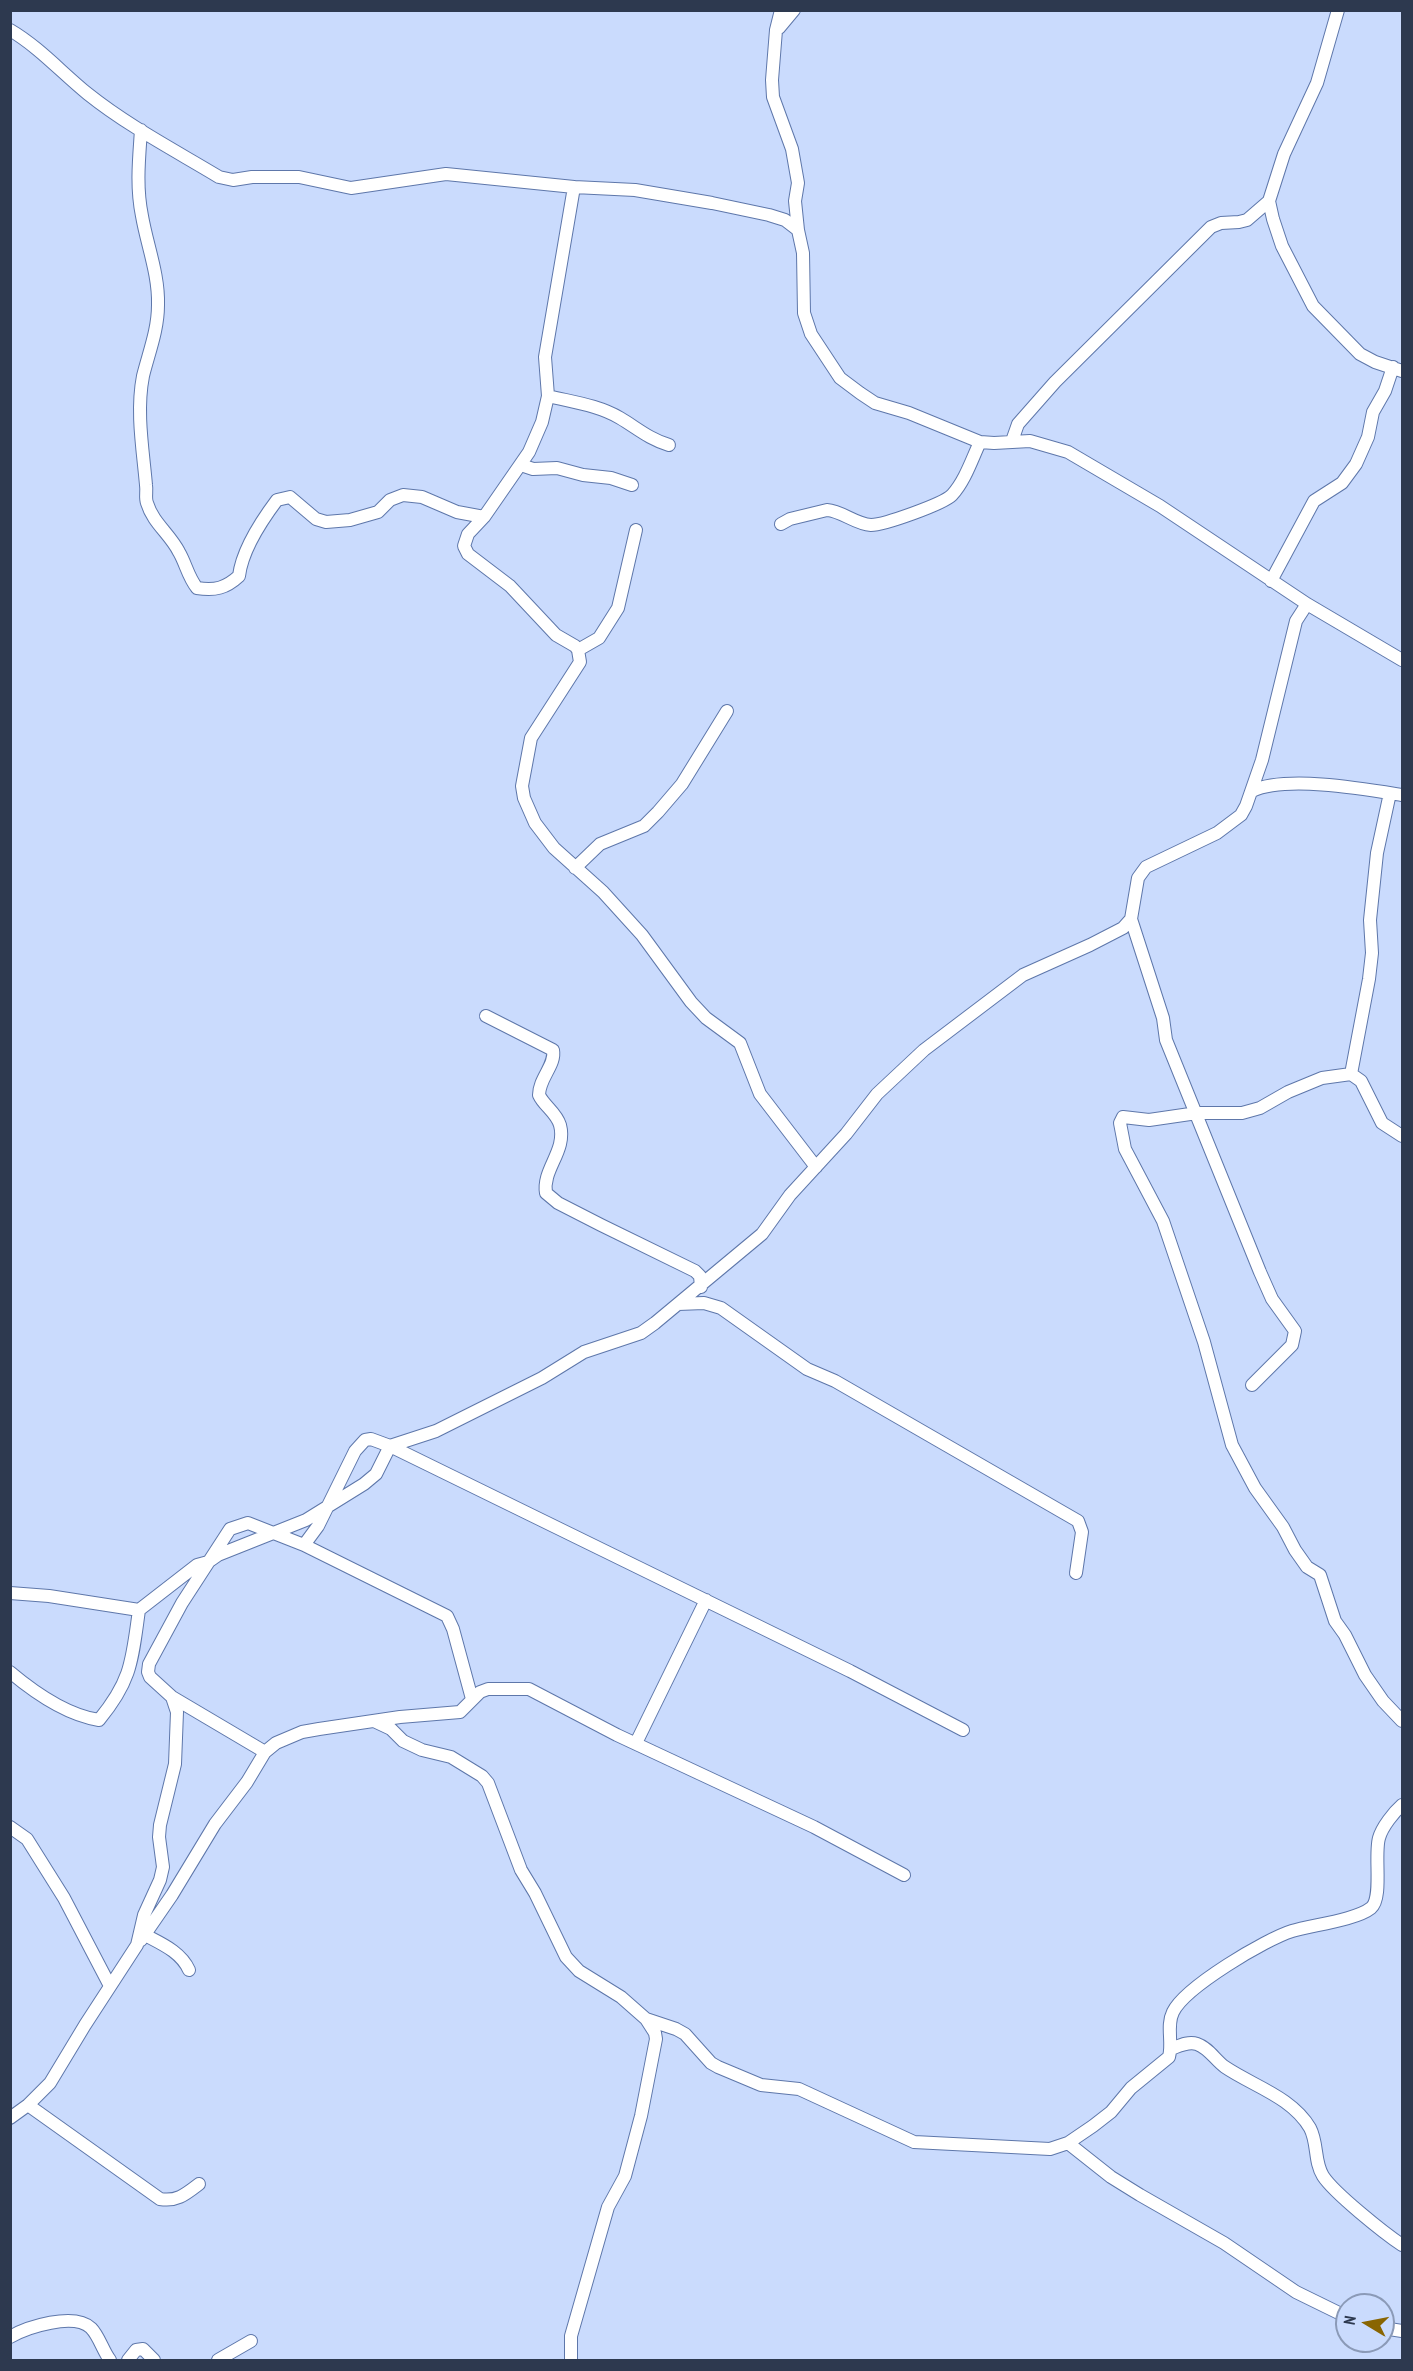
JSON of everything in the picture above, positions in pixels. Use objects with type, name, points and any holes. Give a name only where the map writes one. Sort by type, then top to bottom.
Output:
[{"type":"street","points":[[781,10],[776,30],[773,97],[792,149],[798,183],[795,201],[803,253],[804,313],[811,334],[840,378],[875,403],[909,413],[980,442],[1030,441],[1068,452],[1160,506],[1307,604],[1402,660]]},
{"type":"street","points":[[776,30],[794,10]]},
{"type":"street","points":[[1271,581],[1314,501],[1342,483],[1356,464],[1368,436],[1373,412],[1398,369],[1375,362],[1360,354],[1313,306],[1282,246],[1269,201],[1288,143],[1317,83],[1338,10]]},
{"type":"street","points":[[10,30],[44,55],[89,95],[141,130],[219,177],[233,180],[252,177],[299,177],[351,188],[446,174],[574,187],[635,190],[769,215],[785,220],[798,230]]},
{"type":"street","points":[[141,130],[138,172],[141,214],[152,258],[158,304],[156,328],[143,378],[141,437],[147,488],[146,502],[159,527],[180,553],[188,576],[197,588],[212,590],[228,585],[239,576],[240,565],[258,528],[277,500],[290,497],[316,519],[327,522],[378,512],[390,500],[403,495],[422,497],[457,512],[484,517]]},
{"type":"street","points":[[574,187],[545,357],[548,396],[537,436],[521,465],[484,517],[465,539],[464,546],[468,554],[510,586],[556,635],[578,650],[580,662],[531,738],[522,786],[524,798],[535,823],[554,848],[603,892],[642,935],[691,1002],[706,1018],[740,1043],[760,1094],[816,1167]]},
{"type":"street","points":[[1012,441],[1017,424],[1055,382],[1211,227],[1221,223],[1247,220],[1269,201]]},
{"type":"street","points":[[548,396],[602,410],[622,418],[654,440],[669,445]]},
{"type":"street","points":[[781,524],[790,519],[827,510],[847,519],[874,525],[941,502],[951,496],[959,486],[980,442]]},
{"type":"street","points":[[521,465],[533,469],[557,468],[583,475],[611,478],[632,485]]},
{"type":"street","points":[[578,650],[600,638],[618,608],[636,530]]},
{"type":"street","points":[[1252,1385],[1292,1345],[1295,1331],[1272,1299],[1260,1272],[1166,1040],[1163,1018],[1131,919],[1136,884],[1142,872],[1153,863],[1201,841],[1241,815],[1262,760],[1288,646],[1296,621],[1307,604]]},
{"type":"street","points":[[575,868],[600,844],[644,826],[658,812],[682,784],[726,711]]},
{"type":"street","points":[[1252,791],[1286,782],[1396,794],[1377,853],[1370,920],[1372,953],[1351,1074]]},
{"type":"street","points":[[10,1672],[48,1700],[86,1718],[99,1720],[126,1682],[132,1659],[139,1610],[197,1564],[208,1562],[218,1555],[306,1520],[376,1474],[390,1446],[436,1431],[543,1378],[584,1352],[641,1333],[701,1287],[762,1234],[790,1196],[846,1134],[877,1094],[924,1050],[1023,975],[1108,936],[1131,919]]},
{"type":"street","points":[[486,1016],[553,1050],[554,1060],[544,1076],[539,1095],[557,1118],[562,1135],[561,1145],[546,1179],[546,1193],[558,1203],[601,1226],[695,1271],[700,1276],[701,1287]]},
{"type":"street","points":[[1402,1137],[1382,1123],[1361,1081],[1351,1074],[1322,1078],[1288,1092],[1260,1108],[1242,1113],[1197,1113],[1149,1120],[1123,1117],[1120,1123],[1125,1149],[1163,1221],[1204,1342],[1232,1445],[1255,1488],[1283,1527],[1295,1550],[1307,1567],[1320,1575],[1335,1621],[1345,1635],[1365,1675],[1383,1701],[1402,1721]]},
{"type":"street","points":[[678,1304],[704,1303],[721,1308],[807,1369],[835,1381],[1078,1521],[1082,1532],[1076,1573]]},
{"type":"street","points":[[304,1545],[318,1526],[360,1445],[365,1440],[371,1439],[390,1446],[706,1600],[963,1730]]},
{"type":"street","points":[[265,1752],[172,1697],[150,1677],[148,1672],[149,1664],[182,1603],[228,1531],[236,1526],[248,1523],[273,1535],[304,1545],[447,1617],[453,1629],[472,1699]]},
{"type":"street","points":[[10,1593],[49,1596],[139,1610]]},
{"type":"street","points":[[636,1743],[706,1600]]},
{"type":"street","points":[[10,2118],[28,2105],[50,2083],[215,1824],[247,1782],[265,1752],[276,1743],[302,1731],[374,1720],[460,1712],[480,1692],[488,1689],[529,1689],[567,1711],[814,1827],[904,1875]]},
{"type":"street","points":[[137,1945],[144,1915],[163,1866],[160,1826],[175,1764],[177,1734],[177,1712],[172,1697]]},
{"type":"street","points":[[374,1720],[383,1724],[403,1742],[451,1757],[488,1783],[520,1870],[535,1893],[566,1957],[579,1971],[621,1997],[646,2019],[655,2032],[656,2039],[641,2116],[625,2175],[608,2207],[602,2226],[571,2336],[571,2361]]},
{"type":"street","points":[[646,2019],[685,2034],[711,2063],[718,2067],[761,2085],[799,2089],[914,2142],[1050,2149],[1068,2143],[1111,2112],[1131,2088],[1157,2069],[1169,2056],[1171,2049],[1169,2025],[1173,2012],[1182,2001],[1227,1965],[1290,1932],[1355,1915],[1372,1907],[1377,1900],[1376,1862],[1379,1838],[1402,1804]]},
{"type":"street","points":[[10,1827],[27,1839],[64,1898],[110,1986]]},
{"type":"street","points":[[145,1935],[167,1946],[185,1960],[189,1970]]},
{"type":"street","points":[[1171,2049],[1188,2043],[1199,2044],[1227,2069],[1277,2096],[1309,2127],[1318,2166],[1323,2176],[1335,2190],[1402,2245]]},
{"type":"street","points":[[28,2105],[160,2199],[180,2198],[199,2184]]},
{"type":"street","points":[[1068,2143],[1111,2177],[1224,2243],[1296,2292],[1335,2311]]},
{"type":"street","points":[[10,2337],[29,2327],[40,2325],[72,2322],[83,2324],[91,2328],[110,2361]]},
{"type":"street","points":[[218,2361],[251,2341]]},
{"type":"street","points":[[129,2361],[136,2350],[143,2349],[154,2361]]}]
